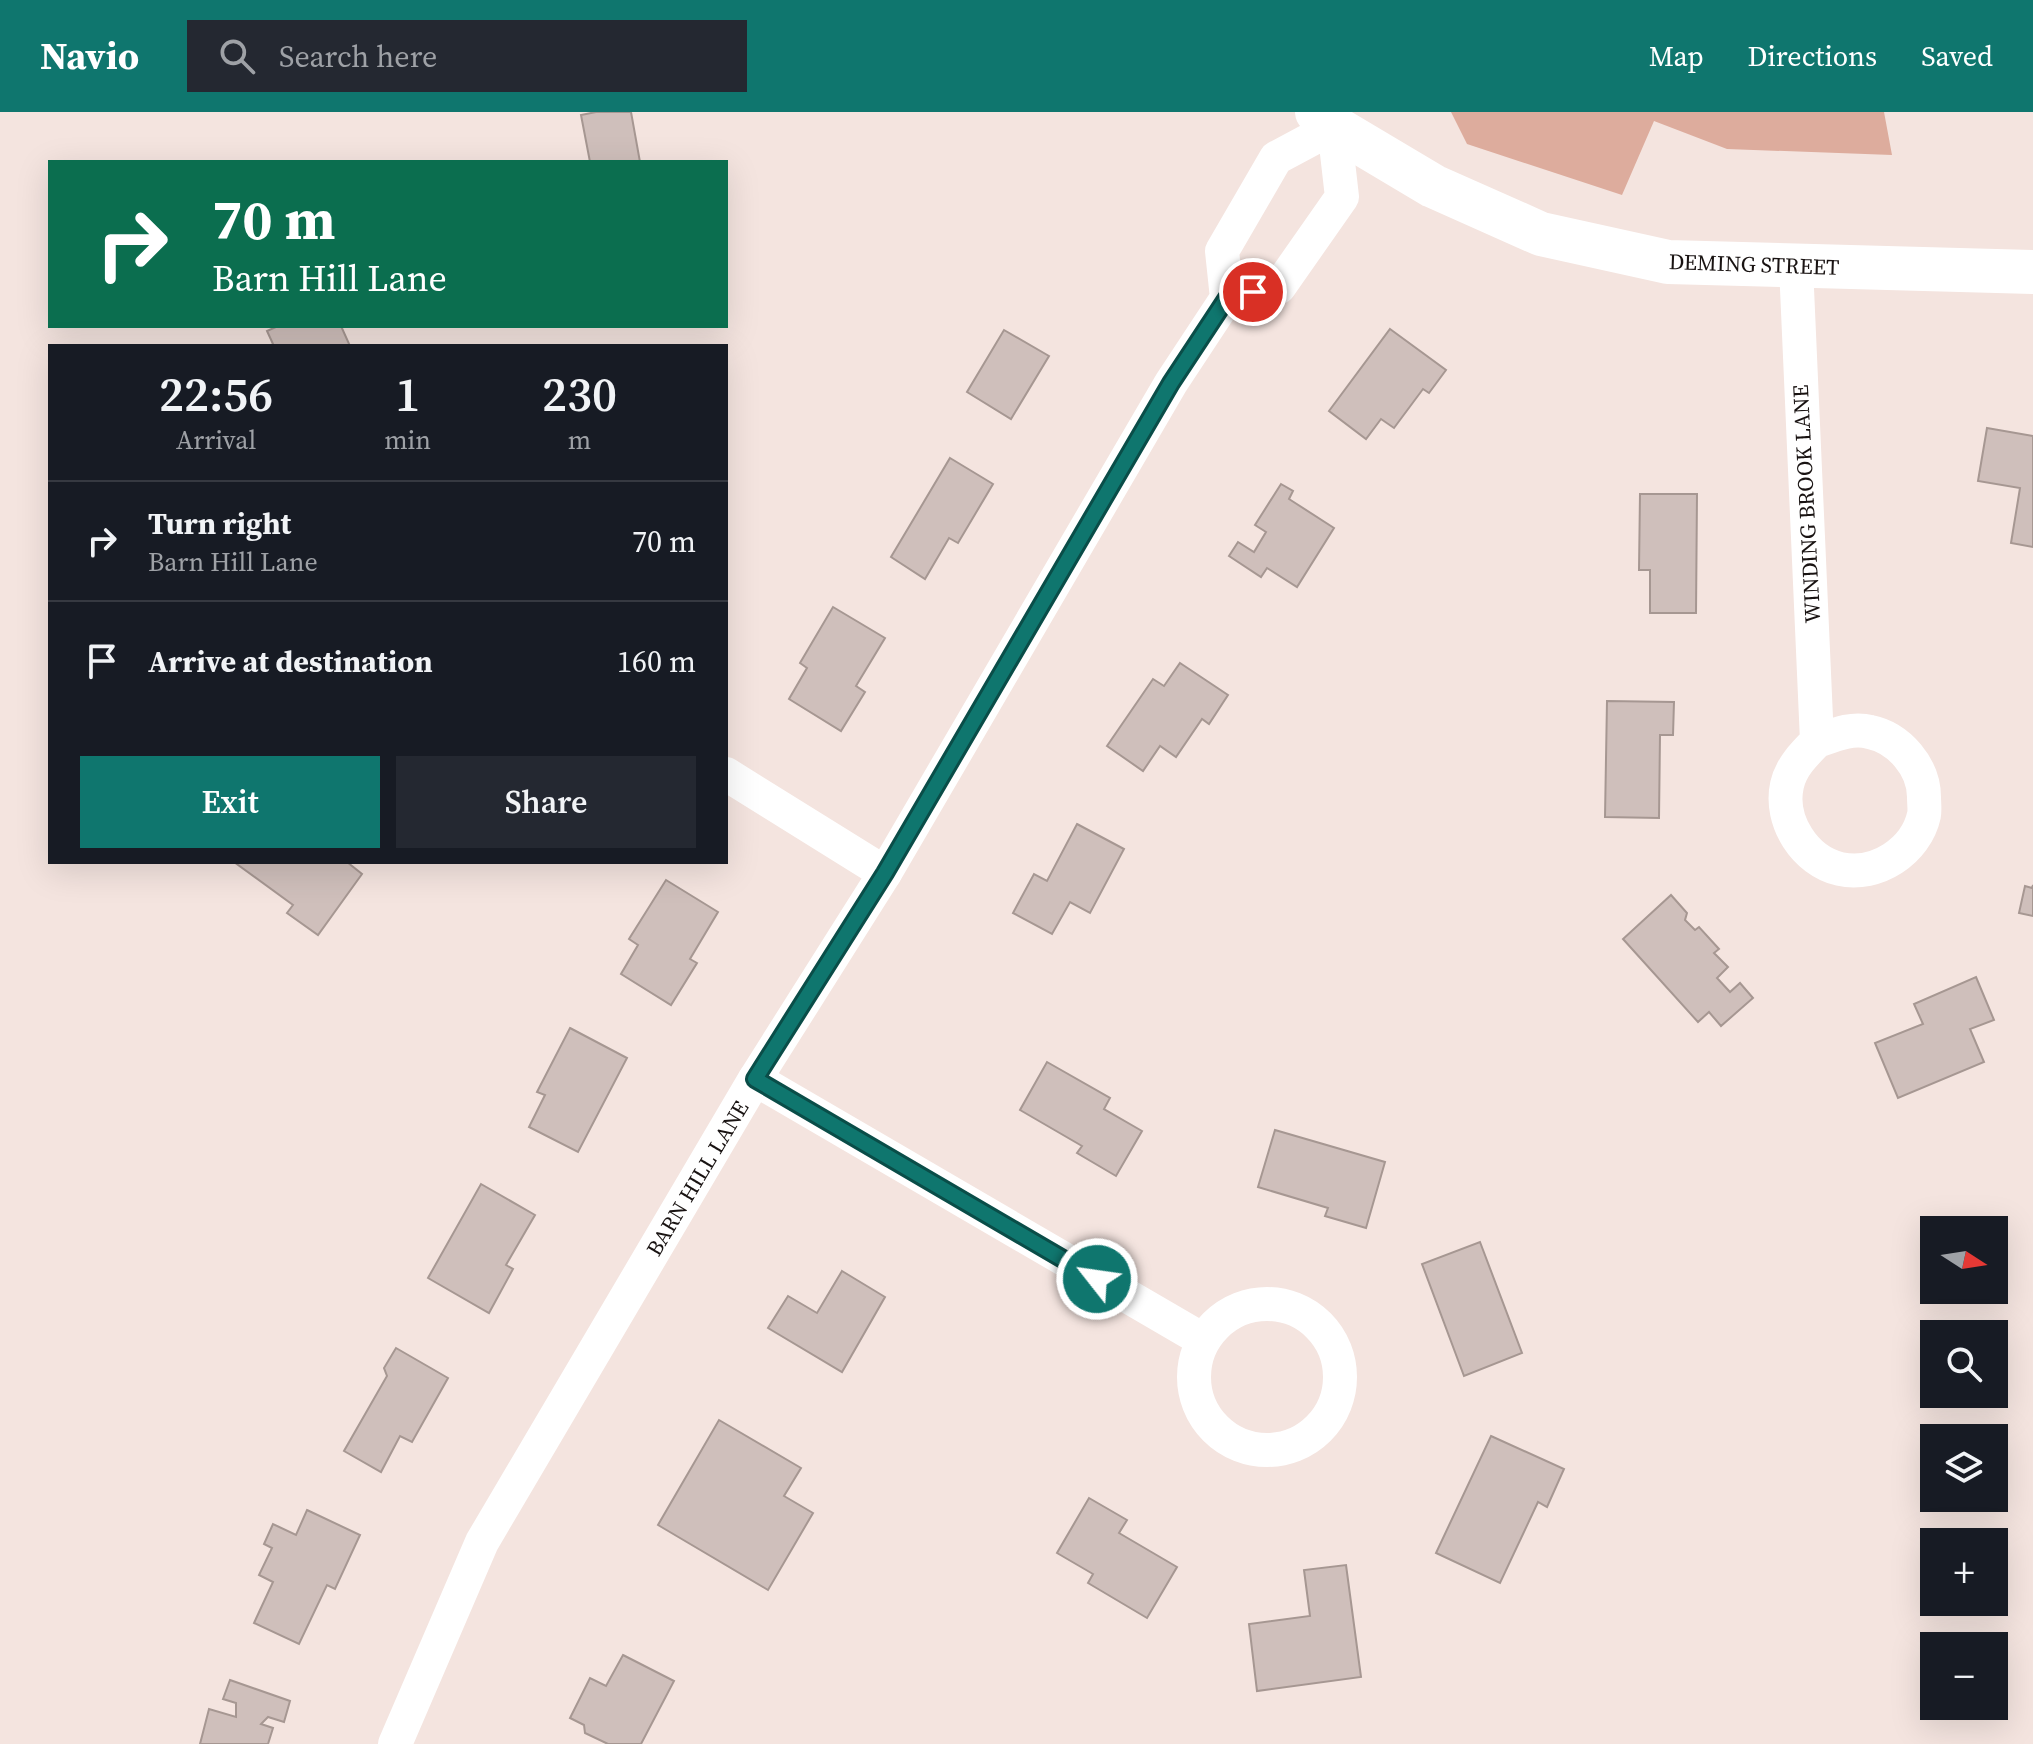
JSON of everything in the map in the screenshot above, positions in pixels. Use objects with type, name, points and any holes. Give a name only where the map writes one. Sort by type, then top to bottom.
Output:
[{"type":"street","name":"DEMING STREET","points":[[1326,120],[1433,186],[1541,234],[1668,262],[2033,272]]},
{"type":"street","points":[[1326,120],[1342,197],[1279,287],[1227,298],[1222,251],[1276,158],[1326,120]]},
{"type":"street","name":"WINDING BROOK LANE","points":[[1796,266],[1817,741]]},
{"type":"street","name":"BARN HILL LANE","points":[[395,1744],[482,1542],[755,1079],[885,873],[1171,383],[1227,298]]},
{"type":"street","points":[[1843,731],[1870,731],[1895,742],[1914,762],[1924,787],[1924,815],[1913,840],[1893,860],[1868,869],[1841,869],[1816,858],[1797,839],[1786,813],[1787,786],[1798,761],[1817,741],[1843,731]]},
{"type":"street","points":[[728,775],[885,873]]},
{"type":"street","points":[[755,1079],[1203,1340]]},
{"type":"street","points":[[1276,1303],[1303,1312],[1325,1331],[1339,1357],[1341,1386],[1332,1413],[1313,1435],[1287,1448],[1258,1450],[1231,1442],[1209,1423],[1196,1397],[1193,1368],[1203,1340],[1222,1318],[1248,1306],[1276,1303]]},
{"type":"shaded area","points":[[1451,112],[1884,112],[1892,155],[1727,149],[1654,121],[1622,195],[1467,144]]},
{"type":"building","points":[[631,112],[640,160],[590,160],[581,115]]},
{"type":"building","points":[[274,328],[342,328],[349,344],[273,344],[267,331]]},
{"type":"building","points":[[1390,329],[1446,370],[1429,393],[1423,389],[1394,428],[1381,419],[1366,439],[1329,411]]},
{"type":"building","points":[[1004,330],[1049,356],[1011,419],[967,392]]},
{"type":"building","points":[[1987,428],[2033,436],[2033,547],[2011,543],[2020,488],[1978,481]]},
{"type":"building","points":[[950,458],[993,484],[958,543],[949,538],[925,579],[891,557]]},
{"type":"building","points":[[1281,484],[1293,491],[1289,499],[1334,528],[1297,587],[1267,568],[1261,577],[1229,556],[1238,542],[1254,552],[1266,532],[1255,525]]},
{"type":"building","points":[[1640,494],[1697,494],[1696,613],[1650,613],[1650,570],[1639,570]]},
{"type":"building","points":[[833,607],[885,638],[856,686],[865,692],[841,731],[789,699],[807,668],[800,663]]},
{"type":"building","points":[[1180,663],[1228,695],[1209,724],[1202,719],[1176,757],[1160,746],[1143,771],[1107,746],[1153,679],[1164,686]]},
{"type":"building","points":[[1607,701],[1674,702],[1673,735],[1660,735],[1659,818],[1605,817]]},
{"type":"building","points":[[1077,824],[1124,849],[1090,913],[1070,902],[1052,934],[1013,913],[1034,874],[1047,881]]},
{"type":"building","points":[[237,864],[350,864],[362,874],[318,935],[287,913],[293,905]]},
{"type":"building","points":[[666,880],[718,912],[690,959],[697,963],[671,1005],[621,974],[638,945],[629,939]]},
{"type":"building","points":[[2033,885],[2033,916],[2019,913],[2025,886],[2032,888]]},
{"type":"building","points":[[1671,895],[1687,913],[1685,920],[1695,930],[1699,927],[1719,949],[1714,953],[1728,967],[1717,978],[1730,992],[1740,983],[1753,998],[1721,1026],[1709,1012],[1698,1022],[1623,939]]},
{"type":"building","points":[[1976,977],[1994,1020],[1970,1029],[1984,1062],[1898,1098],[1875,1043],[1923,1024],[1914,1004]]},
{"type":"building","points":[[570,1028],[627,1058],[578,1152],[529,1127],[545,1095],[537,1092]]},
{"type":"building","points":[[1047,1062],[1110,1098],[1104,1109],[1142,1131],[1116,1176],[1077,1153],[1082,1146],[1020,1110]]},
{"type":"building","points":[[1275,1130],[1385,1162],[1366,1228],[1325,1216],[1328,1208],[1258,1187]]},
{"type":"building","points":[[481,1184],[535,1215],[506,1265],[513,1269],[489,1313],[428,1278]]},
{"type":"building","points":[[1480,1242],[1522,1353],[1464,1376],[1422,1264]]},
{"type":"building","points":[[842,1271],[885,1297],[842,1372],[768,1328],[788,1296],[817,1313]]},
{"type":"building","points":[[396,1348],[448,1378],[412,1442],[400,1436],[381,1472],[344,1451],[387,1376],[384,1368]]},
{"type":"building","points":[[719,1420],[801,1468],[784,1496],[813,1513],[768,1590],[658,1525]]},
{"type":"building","points":[[1491,1436],[1564,1469],[1547,1507],[1538,1502],[1500,1583],[1436,1553]]},
{"type":"building","points":[[1089,1498],[1127,1520],[1119,1533],[1177,1567],[1147,1618],[1088,1583],[1093,1574],[1057,1553]]},
{"type":"building","points":[[307,1510],[360,1535],[335,1589],[327,1585],[299,1644],[254,1623],[273,1582],[259,1575],[272,1548],[264,1544],[273,1524],[296,1535]]},
{"type":"building","points":[[1346,1565],[1361,1677],[1257,1691],[1249,1624],[1310,1616],[1304,1570]]},
{"type":"building","points":[[623,1655],[674,1681],[641,1744],[608,1744],[585,1733],[584,1725],[570,1718],[590,1678],[606,1686]]},
{"type":"building","points":[[230,1680],[290,1701],[284,1722],[268,1717],[261,1724],[273,1728],[268,1744],[200,1744],[209,1709],[236,1717],[236,1703],[223,1699]]},
{"type":"route","points":[[1097,1279],[755,1079],[885,873],[1171,383],[1227,298],[1253,292]]}]
